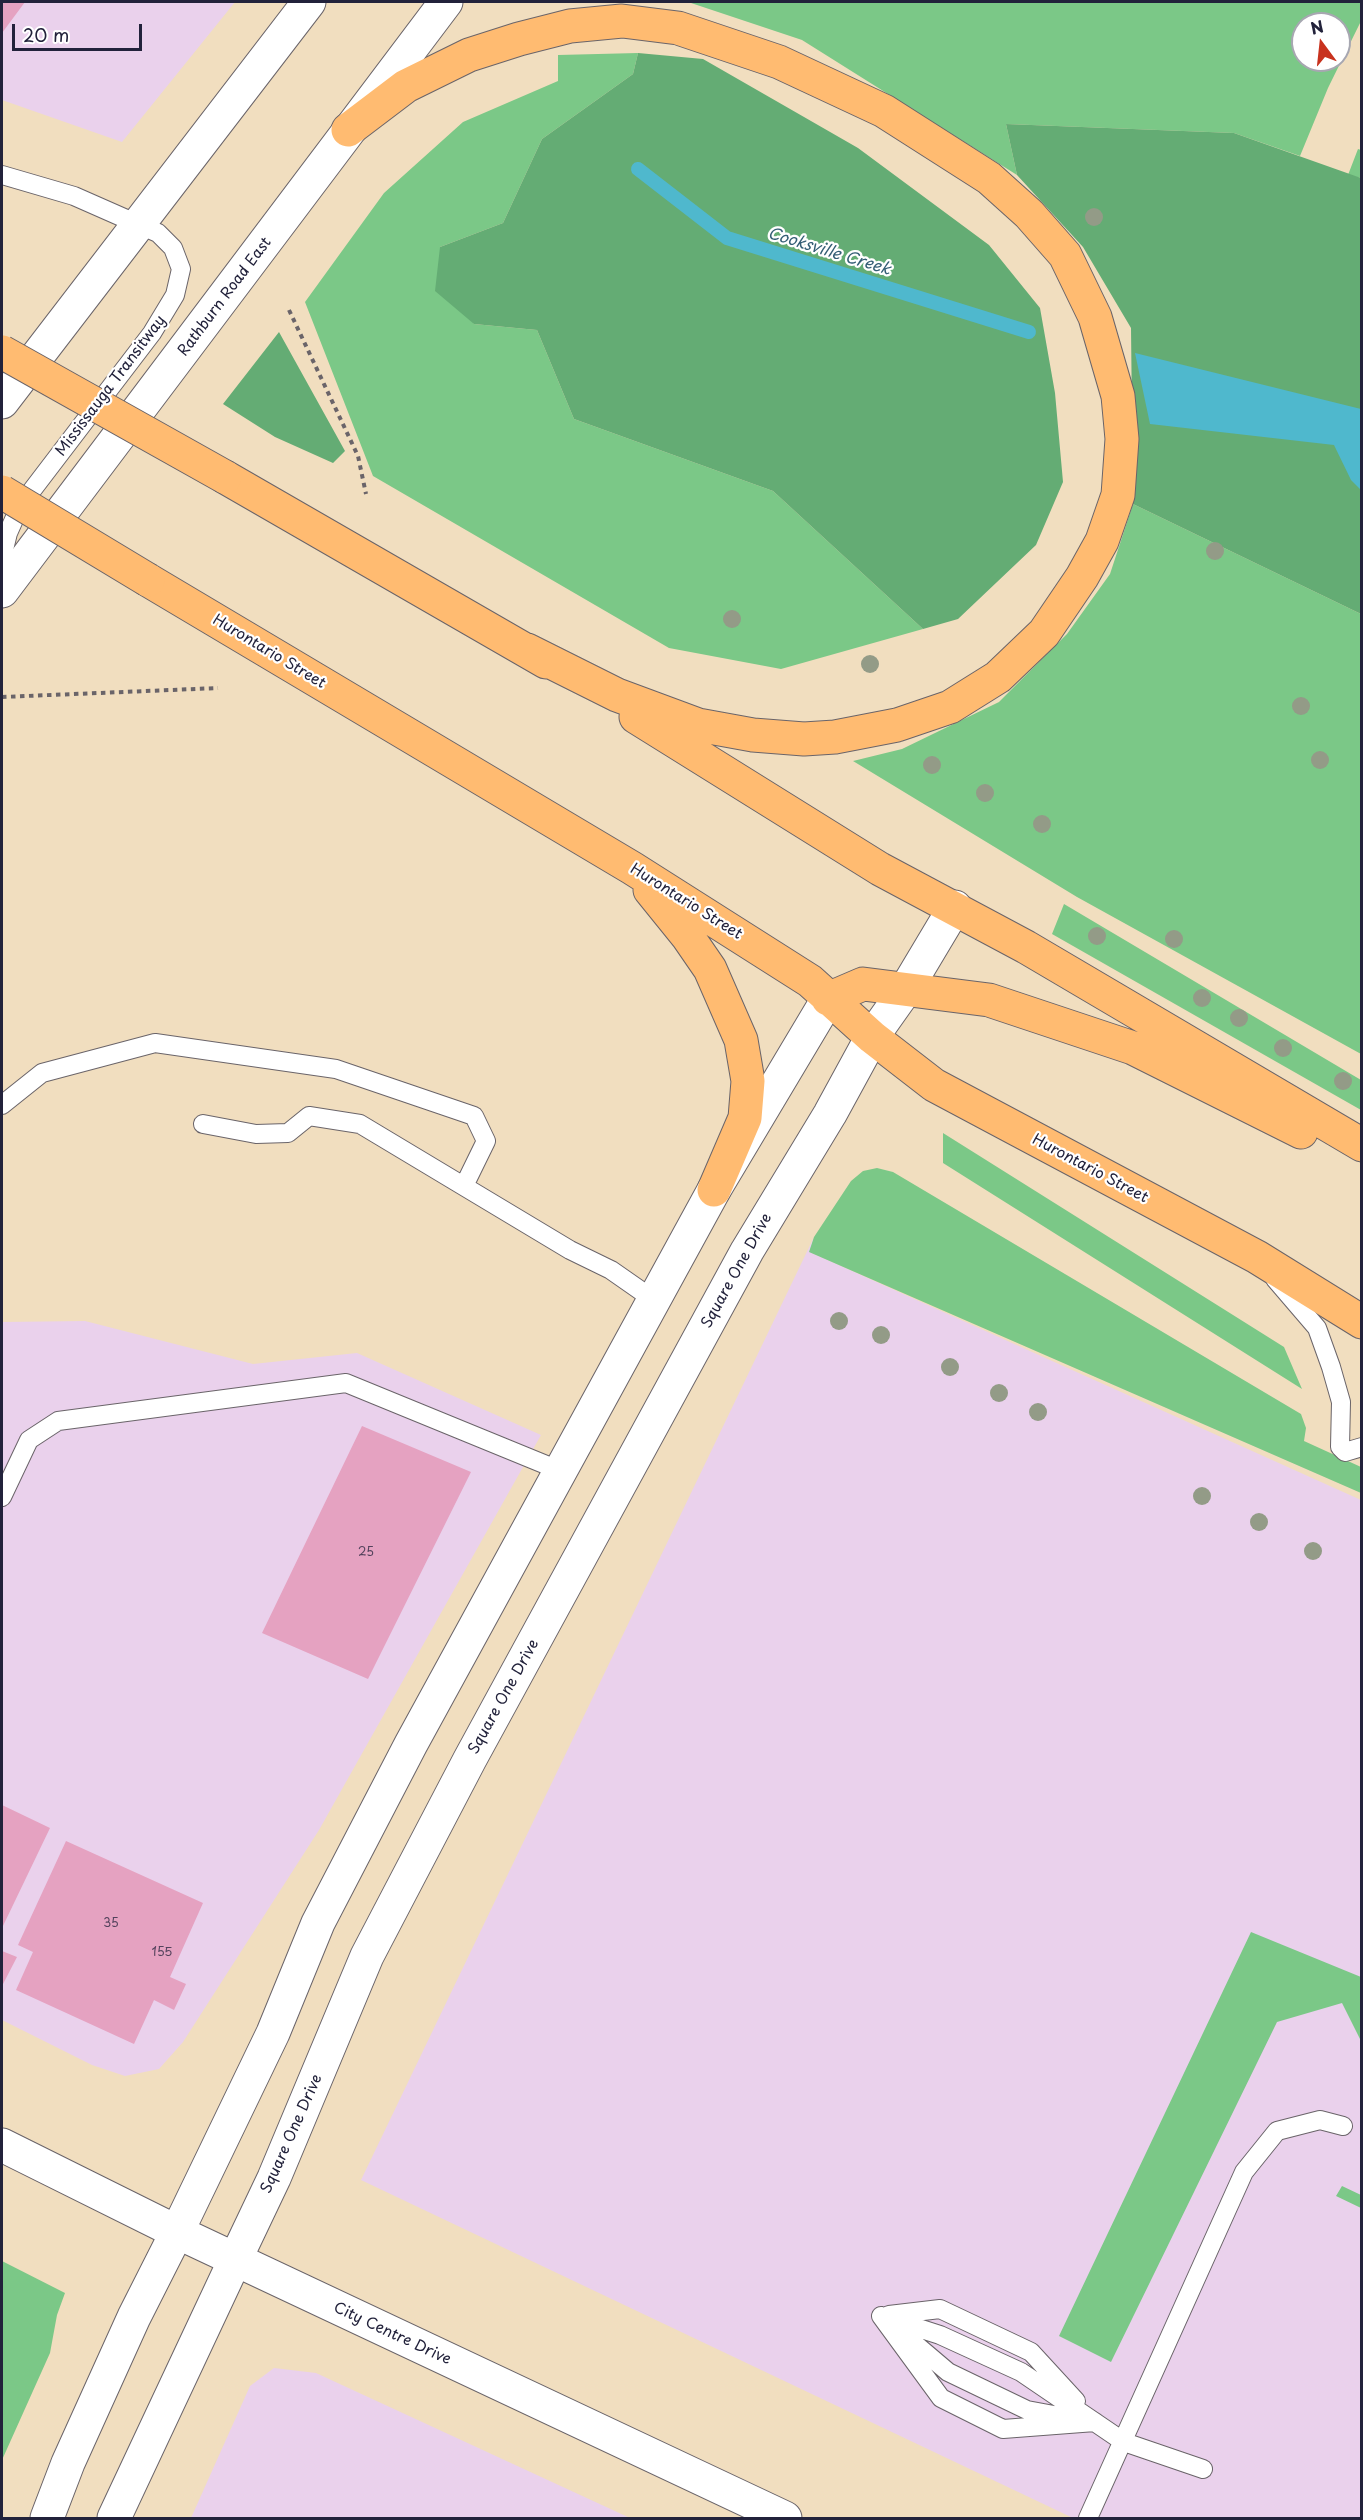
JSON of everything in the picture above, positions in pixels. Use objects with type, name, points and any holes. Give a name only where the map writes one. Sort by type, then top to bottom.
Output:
[{"type":"main road","points":[[348,130],[406,86],[469,54],[570,26],[622,21],[678,28],[779,62],[884,111],[989,178],[1029,214],[1065,255],[1095,317],[1118,396],[1122,439],[1118,495],[1102,541],[1082,577],[1044,633],[998,677],[950,706],[897,725],[836,736],[804,739],[753,735],[698,725],[616,695],[527,650]]},
{"type":"main road","points":[[2,352],[527,650],[880,869],[955,907],[1362,1144]]},
{"type":"main road","name":"Hurontario Street","points":[[2,492],[632,868],[810,981],[872,1037],[934,1085],[1257,1257],[1362,1322]]},
{"type":"main road","points":[[632,868],[688,937],[710,969],[741,1040],[748,1081],[745,1118],[714,1190]]},
{"type":"main road","points":[[828,999],[863,984],[989,1000],[1133,1048],[1362,1162]]},
{"type":"street","points":[[2,402],[309,2]]},
{"type":"street","name":"Rathburn Road East","points":[[2,591],[446,2]]},
{"type":"street","name":"Square One Drive","points":[[114,2518],[274,2178],[367,1956],[470,1760],[747,1251],[830,1114],[872,1037],[906,989],[955,907]]},
{"type":"street","points":[[46,2518],[68,2463],[134,2317],[273,2033],[318,1923],[411,1744],[714,1190],[828,999]]},
{"type":"street","name":"City Centre Drive","points":[[2,2145],[235,2260],[784,2518]]},
{"type":"lane","name":"Mississauga Transitway","points":[[2,175],[74,196],[158,233],[173,248],[181,269],[175,295],[152,333],[20,506],[8,533],[2,558]]},
{"type":"lane","points":[[2,1105],[42,1073],[155,1043],[336,1068],[474,1116],[486,1141],[464,1186]]},
{"type":"lane","points":[[203,1124],[256,1134],[288,1132],[309,1116],[360,1124],[570,1250],[610,1270],[654,1300]]},
{"type":"lane","points":[[1257,1257],[1317,1328],[1341,1402],[1340,1448],[1345,1452],[1362,1447]]},
{"type":"lane","points":[[2,1497],[29,1440],[58,1421],[346,1383],[561,1471]]},
{"type":"lane","points":[[1088,2518],[1244,2172],[1277,2131],[1320,2120],[1343,2126]]},
{"type":"lane","points":[[881,2316],[940,2309],[1031,2352],[1095,2422],[1124,2442],[1203,2469]]},
{"type":"lane","points":[[881,2316],[948,2372],[1027,2410],[1095,2422]]},
{"type":"lane","points":[[881,2316],[941,2398],[1003,2429],[1095,2422]]},
{"type":"path","points":[[288,310],[358,456],[366,494]]},
{"type":"path","points":[[2,697],[218,688]]},
{"type":"shaded area","points":[[2,2],[235,2],[122,142],[2,100]]},
{"type":"shaded area","points":[[814,1237],[810,1252],[1361,1500],[1361,2518],[1073,2518],[361,2180]]},
{"type":"shaded area","points":[[85,1321],[253,1364],[357,1353],[541,1435],[319,1830],[183,2042],[159,2069],[125,2076],[92,2065],[2,2020],[2,1322]]},
{"type":"shaded area","points":[[274,2368],[316,2373],[630,2518],[191,2518],[250,2386]]},
{"type":"green space","points":[[688,2],[1361,2],[1362,19],[1351,41],[1351,12],[1291,12],[1291,72],[1336,72],[1300,156],[1234,133],[1006,124],[1017,175],[802,40]]},
{"type":"green space","points":[[638,53],[633,74],[542,139],[503,223],[440,247],[474,324],[537,330],[574,419],[773,491],[923,629],[781,669],[669,648],[373,476],[305,302],[384,193],[463,122],[558,81],[558,55]]},
{"type":"green space","points":[[638,53],[703,59],[858,148],[989,245],[1040,308],[1055,393],[1063,482],[1036,545],[958,619],[923,629],[773,491],[574,419],[537,330],[474,324],[435,291],[440,247],[503,223],[542,139],[633,74]]},
{"type":"green space","points":[[1006,124],[1234,133],[1361,178],[1361,614],[1133,504],[1131,328],[1083,247],[1017,175]]},
{"type":"green space","points":[[1358,149],[1361,150],[1361,178],[1348,175]]},
{"type":"green space","points":[[279,332],[345,451],[333,463],[275,437],[223,404]]},
{"type":"green space","points":[[1133,504],[1361,614],[1361,1054],[1077,897],[853,761],[902,749],[999,702],[1067,634],[1110,574]]},
{"type":"green space","points":[[1064,904],[1361,1080],[1361,1110],[1052,934]]},
{"type":"green space","points":[[943,1133],[1284,1347],[1302,1389],[943,1163]]},
{"type":"green space","points":[[877,1168],[893,1172],[1301,1414],[1306,1428],[1304,1441],[1361,1467],[1361,1493],[809,1252],[814,1237],[851,1181],[863,1171]]},
{"type":"green space","points":[[1251,1932],[1361,1977],[1361,2041],[1342,2003],[1277,2022],[1111,2362],[1059,2336]]},
{"type":"green space","points":[[1342,2186],[1361,2195],[1361,2208],[1336,2196]]},
{"type":"green space","points":[[2,2261],[65,2293],[57,2315],[50,2353],[2,2460]]},
{"type":"water","points":[[1135,353],[1361,409],[1361,490],[1351,480],[1334,445],[1150,424]]},
{"type":"building","points":[[2,2],[25,2],[2,33]]},
{"type":"building","points":[[362,1426],[471,1472],[368,1679],[262,1633]]},
{"type":"building","points":[[2,1805],[50,1828],[2,1928]]},
{"type":"building","points":[[66,1841],[203,1903],[170,1977],[186,1984],[174,2010],[154,2000],[134,2044],[16,1990],[33,1952],[18,1945]]},
{"type":"building","points":[[2,1951],[17,1957],[2,1986]]},
{"type":"waterway","name":"Cooksville Creek","points":[[638,169],[727,238],[1029,332]]}]
